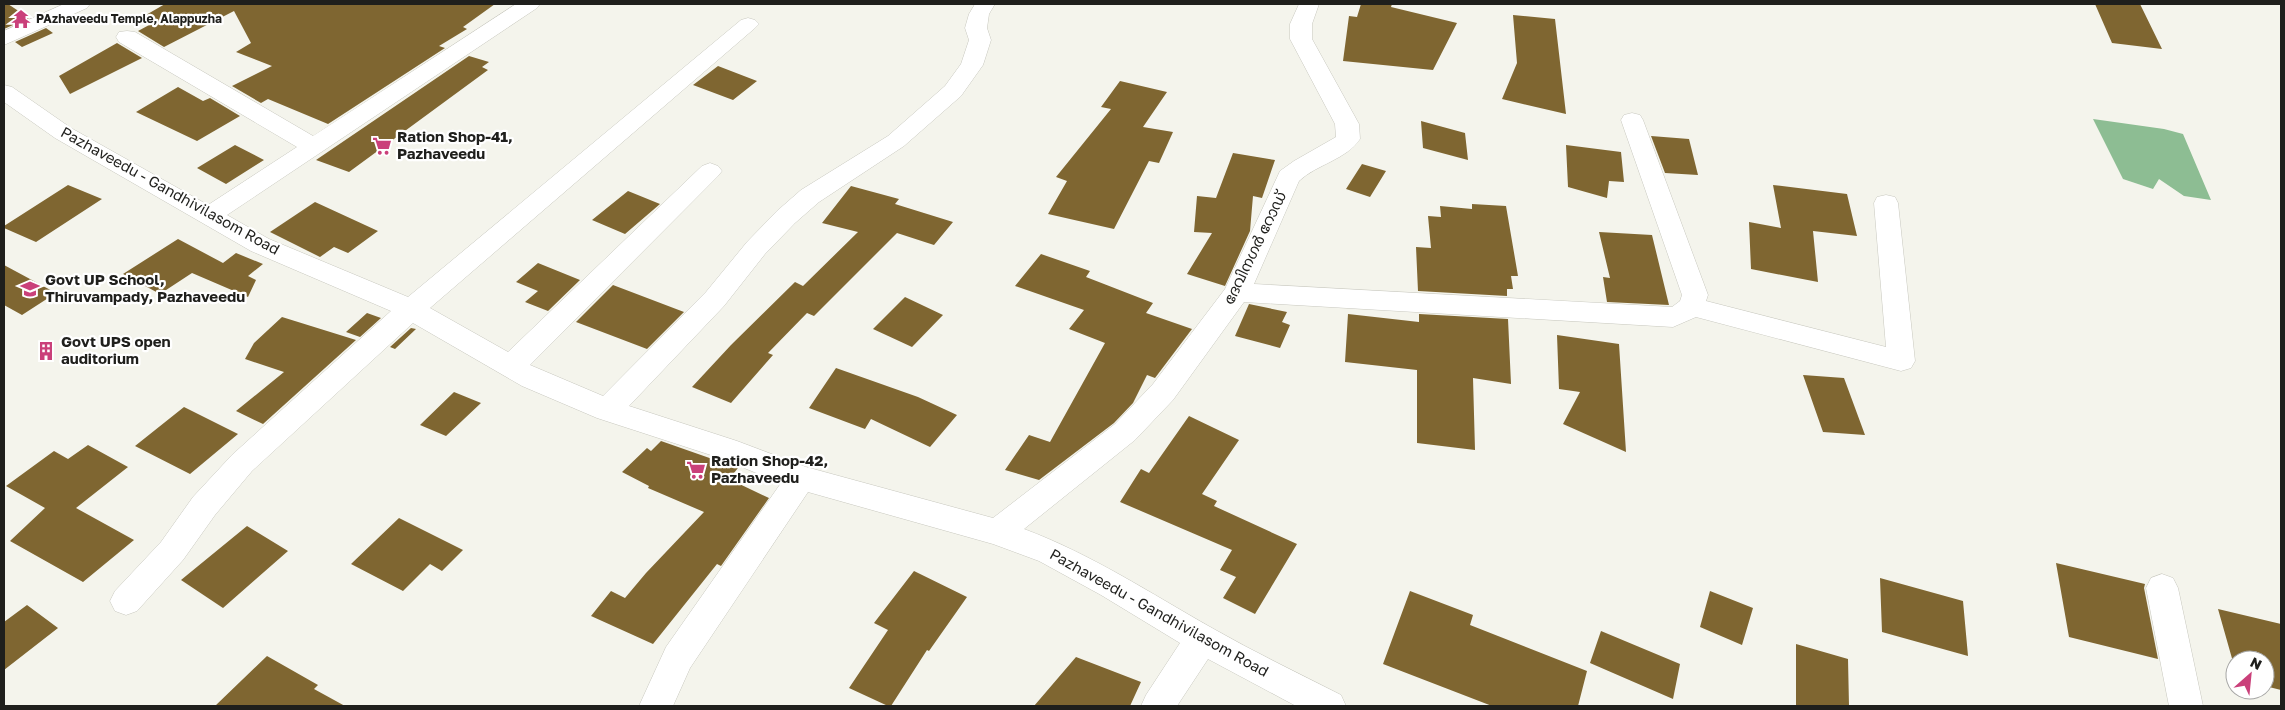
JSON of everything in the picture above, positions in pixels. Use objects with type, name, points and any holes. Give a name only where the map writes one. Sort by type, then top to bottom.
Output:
[{"type":"street","points":[[4,39],[80,4]]},
{"type":"street","points":[[209,216],[530,4]]},
{"type":"street","points":[[607,410],[715,299],[756,248],[786,217],[810,196],[896,141],[953,91],[972,65],[980,40],[976,28],[978,14],[985,4]]},
{"type":"street","name":"ദേവിനഗർ റോഡ്","points":[[997,532],[1125,432],[1169,385],[1237,292],[1289,177],[1296,170],[1340,146],[1348,139],[1346,124],[1301,39],[1301,24],[1309,4]]},
{"type":"street","points":[[126,601],[172,552],[204,506],[242,463],[411,309],[748,24]]},
{"type":"street","points":[[127,37],[314,147]]},
{"type":"street","name":"Pazhaveedu - Gandhivilasom Road","points":[[4,92],[63,133],[260,245],[411,309],[532,379],[607,410],[726,450],[801,478],[997,532],[1058,556],[1112,585],[1202,639],[1329,706]]},
{"type":"street","points":[[1237,292],[1674,317],[1684,314],[1692,307],[1695,295],[1632,120]]},
{"type":"street","points":[[510,367],[710,171]]},
{"type":"street","points":[[1692,307],[1901,360],[1886,203]]},
{"type":"street","points":[[656,706],[678,658],[801,478]]},
{"type":"street","points":[[2162,588],[2186,706]]},
{"type":"street","points":[[1158,706],[1202,639]]},
{"type":"shaded area","points":[[2093,119],[2164,129],[2183,134],[2211,200],[2184,196],[2159,179],[2153,189],[2123,179]]},
{"type":"building","points":[[4,4],[8,4],[29,18],[4,29]]},
{"type":"building","points":[[165,4],[495,4],[463,27],[467,29],[439,46],[445,48],[328,124],[268,99],[261,103],[232,86],[272,66],[236,52],[251,43],[234,11],[164,47],[138,31],[151,24],[139,19]]},
{"type":"building","points":[[1361,4],[1392,4],[1391,7],[1457,23],[1433,70],[1343,61],[1349,16],[1357,17]]},
{"type":"building","points":[[2095,4],[2140,4],[2162,49],[2112,43]]},
{"type":"building","points":[[1513,15],[1555,19],[1566,114],[1502,99],[1517,63]]},
{"type":"building","points":[[46,28],[53,33],[22,47],[15,42]]},
{"type":"building","points":[[117,43],[142,58],[70,94],[59,76]]},
{"type":"building","points":[[469,56],[489,62],[482,67],[488,70],[349,172],[316,160]]},
{"type":"building","points":[[718,66],[757,81],[733,100],[693,85]]},
{"type":"building","points":[[1120,81],[1167,92],[1143,127],[1173,132],[1159,163],[1149,161],[1114,229],[1048,214],[1067,181],[1056,177],[1111,109],[1101,107]]},
{"type":"building","points":[[178,87],[203,101],[210,98],[240,116],[197,141],[136,112]]},
{"type":"building","points":[[1421,121],[1465,133],[1468,160],[1423,148]]},
{"type":"building","points":[[1651,136],[1689,139],[1698,175],[1665,173]]},
{"type":"building","points":[[235,145],[264,160],[226,184],[197,168]]},
{"type":"building","points":[[1566,145],[1621,152],[1624,182],[1609,181],[1607,198],[1568,187]]},
{"type":"building","points":[[1233,153],[1275,160],[1262,198],[1253,196],[1250,231],[1225,286],[1187,274],[1212,233],[1194,232],[1197,196],[1216,198]]},
{"type":"building","points":[[1362,164],[1386,171],[1370,197],[1346,189]]},
{"type":"building","points":[[68,185],[102,199],[36,242],[4,228],[4,226]]},
{"type":"building","points":[[1773,185],[1847,194],[1857,236],[1813,231],[1818,282],[1751,269],[1749,222],[1781,228]]},
{"type":"building","points":[[851,186],[899,199],[895,204],[953,222],[934,245],[897,233],[814,316],[807,313],[768,353],[773,355],[731,403],[692,387],[731,345],[795,282],[803,286],[858,232],[822,223]]},
{"type":"building","points":[[628,191],[660,204],[625,234],[592,220]]},
{"type":"building","points":[[315,202],[378,231],[348,253],[334,247],[320,257],[270,232]]},
{"type":"building","points":[[1472,204],[1506,206],[1518,276],[1511,276],[1513,289],[1507,289],[1507,296],[1418,291],[1416,247],[1431,248],[1428,216],[1441,217],[1440,206],[1472,209]]},
{"type":"building","points":[[1599,232],[1652,235],[1669,305],[1607,302],[1603,277],[1610,278]]},
{"type":"building","points":[[178,239],[223,263],[236,253],[263,264],[248,276],[256,280],[248,297],[192,273],[160,294],[123,274]]},
{"type":"building","points":[[1041,254],[1090,271],[1086,277],[1153,303],[1146,313],[1192,329],[1155,378],[1147,375],[1133,403],[1114,423],[1039,480],[1005,470],[1029,435],[1050,442],[1105,343],[1069,329],[1084,310],[1015,286]]},
{"type":"building","points":[[538,263],[580,280],[548,311],[525,302],[538,291],[516,282]]},
{"type":"building","points":[[4,265],[56,293],[22,315],[4,305]]},
{"type":"building","points":[[613,285],[684,312],[647,349],[576,322]]},
{"type":"building","points":[[905,297],[943,315],[912,347],[873,329]]},
{"type":"building","points":[[1249,304],[1287,312],[1282,322],[1290,325],[1280,348],[1235,336]]},
{"type":"building","points":[[367,313],[381,318],[360,337],[346,332]]},
{"type":"building","points":[[1348,314],[1419,322],[1419,314],[1508,319],[1511,384],[1473,378],[1475,450],[1417,443],[1417,370],[1345,362]]},
{"type":"building","points":[[282,317],[356,340],[263,424],[236,411],[284,372],[245,359],[254,343]]},
{"type":"building","points":[[411,328],[416,329],[395,349],[390,347]]},
{"type":"building","points":[[1557,335],[1619,344],[1626,452],[1563,424],[1580,392],[1559,389]]},
{"type":"building","points":[[836,368],[918,397],[957,415],[930,447],[871,419],[865,429],[809,408]]},
{"type":"building","points":[[1803,375],[1844,378],[1865,435],[1823,432]]},
{"type":"building","points":[[454,392],[481,403],[446,436],[420,425]]},
{"type":"building","points":[[184,407],[238,434],[190,474],[135,446]]},
{"type":"building","points":[[1189,416],[1239,440],[1202,494],[1217,501],[1214,506],[1297,544],[1255,614],[1223,598],[1236,577],[1220,570],[1232,550],[1120,502],[1141,469],[1149,473]]},
{"type":"building","points":[[661,441],[738,468],[729,479],[769,498],[721,566],[717,564],[653,644],[591,616],[611,591],[625,598],[704,512],[648,488],[649,486],[622,472],[647,448],[651,451]]},
{"type":"building","points":[[88,445],[128,467],[76,508],[134,540],[83,582],[10,541],[45,508],[6,486],[54,451],[68,459]]},
{"type":"building","points":[[399,518],[463,550],[442,571],[430,564],[403,591],[351,564]]},
{"type":"building","points":[[247,526],[288,551],[223,608],[181,580]]},
{"type":"building","points":[[2056,563],[2145,584],[2144,588],[2158,659],[2069,637]]},
{"type":"building","points":[[914,571],[967,597],[929,651],[927,650],[891,706],[888,706],[849,688],[888,630],[874,623]]},
{"type":"building","points":[[1880,578],[1963,601],[1968,656],[1882,632]]},
{"type":"building","points":[[1410,591],[1473,615],[1470,625],[1587,671],[1578,706],[1492,706],[1383,664]]},
{"type":"building","points":[[1710,591],[1753,608],[1742,645],[1700,627]]},
{"type":"building","points":[[27,605],[58,628],[4,670],[4,622]]},
{"type":"building","points":[[2218,609],[2281,624],[2281,690],[2275,688],[2275,650],[2230,650]]},
{"type":"building","points":[[1601,631],[1680,664],[1673,699],[1590,663]]},
{"type":"building","points":[[1796,644],[1848,659],[1849,706],[1796,706]]},
{"type":"building","points":[[267,656],[318,685],[314,689],[345,706],[215,706]]},
{"type":"building","points":[[1076,657],[1141,682],[1130,706],[1034,706]]},
{"type":"place","name":"PAzhaveedu Temple, Alappuzha","points":[[21,19]]},
{"type":"place","name":"Ration Shop-41, Pazhaveedu","points":[[382,146]]},
{"type":"place","name":"Govt UP School, Thiruvampady, Pazhaveedu","points":[[30,289]]},
{"type":"place","name":"Govt UPS open auditorium","points":[[46,351]]},
{"type":"place","name":"Ration Shop-42, Pazhaveedu","points":[[696,470]]}]
